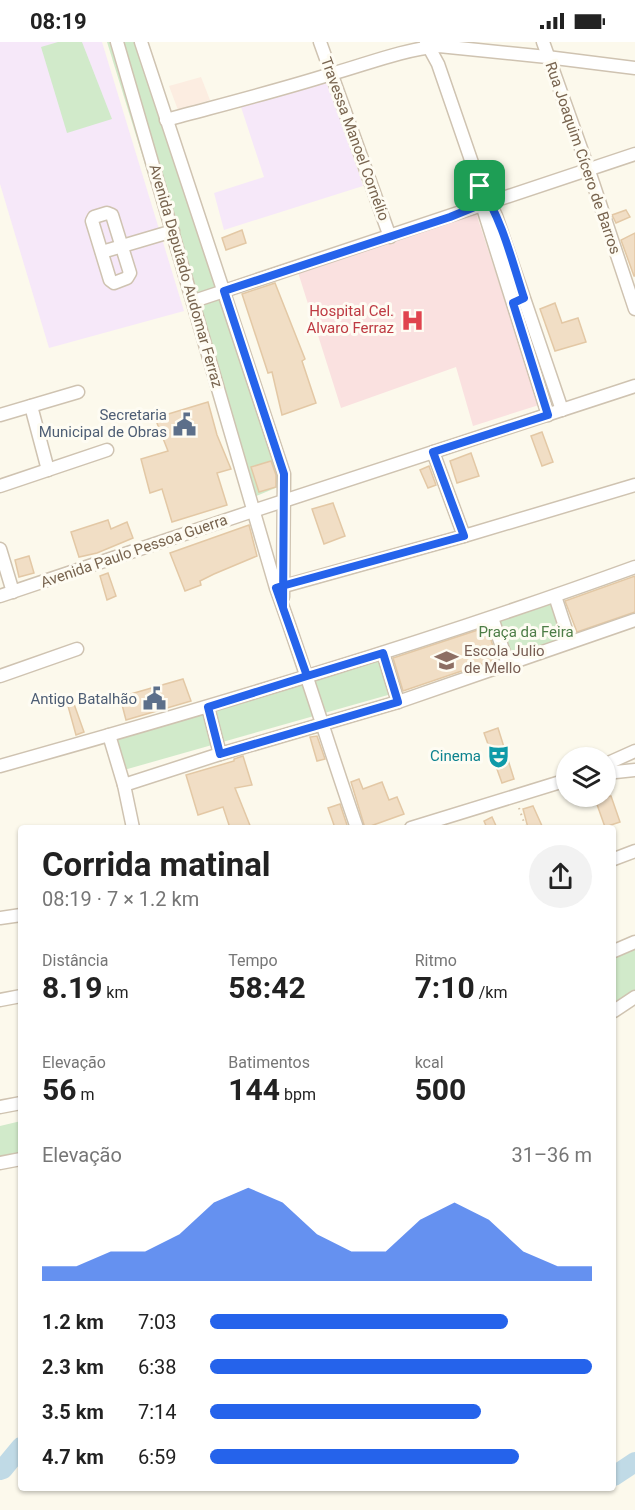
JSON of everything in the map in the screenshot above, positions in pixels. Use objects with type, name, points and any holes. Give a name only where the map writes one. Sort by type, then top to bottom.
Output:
[{"type":"street","name":"Avenida Deputado Audomar Ferraz","points":[[117,42],[194,301],[253,511],[356,825]]},
{"type":"street","name":"Avenida Deputado Audomar Ferraz","points":[[141,42],[284,474],[279,587]]},
{"type":"street","name":"Travessa Manoel Cornélio","points":[[320,42],[390,237]]},
{"type":"street","name":"Rua Joaquim Cícero de Barros","points":[[543,42],[635,309]]},
{"type":"street","points":[[166,120],[433,44],[635,68]]},
{"type":"street","points":[[433,44],[519,301],[562,410]]},
{"type":"street","points":[[194,301],[635,154]]},
{"type":"street","points":[[107,213],[112,215],[130,273],[127,278],[114,283],[111,281],[102,252],[92,221],[94,217],[107,213]]},
{"type":"street","points":[[102,252],[173,231]]},
{"type":"street","points":[[519,301],[548,415]]},
{"type":"street","name":"Avenida Paulo Pessoa Guerra","points":[[0,596],[635,386]]},
{"type":"street","points":[[0,415],[78,392]]},
{"type":"street","points":[[31,406],[48,470]]},
{"type":"street","points":[[0,486],[107,450]]},
{"type":"street","points":[[433,452],[464,536]]},
{"type":"street","points":[[279,587],[464,536],[635,485]]},
{"type":"street","points":[[0,549],[13,592]]},
{"type":"street","points":[[0,766],[208,707],[383,653],[555,597],[635,567]]},
{"type":"street","points":[[555,597],[570,642]]},
{"type":"street","points":[[492,618],[508,664]]},
{"type":"street","points":[[124,785],[220,754],[398,702],[635,620]]},
{"type":"street","points":[[0,676],[77,650]]},
{"type":"street","points":[[383,653],[398,702]]},
{"type":"street","points":[[208,707],[220,754]]},
{"type":"street","points":[[110,735],[132,825]]},
{"type":"street","points":[[616,760],[635,751]]},
{"type":"street","points":[[616,772],[635,770]]},
{"type":"street","points":[[421,825],[556,783]]},
{"type":"street","points":[[616,857],[635,850]]},
{"type":"street","points":[[0,918],[18,915]]},
{"type":"street","points":[[616,950],[635,942]]},
{"type":"street","points":[[0,1000],[18,997]]},
{"type":"street","points":[[616,1010],[635,997]]},
{"type":"street","points":[[0,1107],[18,1104]]},
{"type":"street","points":[[0,1163],[18,1160]]},
{"type":"path","points":[[515,796],[525,825]]},
{"type":"shaded area","points":[[0,42],[102,42],[184,311],[49,348],[0,184]]},
{"type":"shaded area","points":[[328,76],[363,186],[224,230],[214,193],[264,177],[240,104]]},
{"type":"shaded area","points":[[201,77],[210,100],[178,110],[169,86]]},
{"type":"shaded area","name":"Hospital Cel. Alvaro Ferraz","points":[[476,213],[539,405],[473,426],[456,367],[341,408],[296,266],[412,236]]},
{"type":"green space","points":[[58,42],[82,42],[112,119],[67,133],[41,47]]},
{"type":"green space","points":[[107,42],[145,42],[285,484],[249,499]]},
{"type":"green space","name":"Praça da Feira","points":[[553,602],[565,640],[512,658],[499,620]]},
{"type":"green space","points":[[383,653],[395,693],[124,770],[115,735]]},
{"type":"green space","points":[[635,948],[635,991],[616,1004],[616,956]]},
{"type":"green space","points":[[18,1122],[18,1158],[0,1162],[0,1126]]},
{"type":"building","points":[[626,210],[630,217],[616,223],[612,215]]},
{"type":"building","points":[[242,230],[246,243],[226,250],[222,238]]},
{"type":"building","points":[[635,233],[635,276],[634,276],[621,240]]},
{"type":"building","points":[[275,283],[305,359],[302,361],[316,403],[282,415],[272,372],[268,373],[242,294]]},
{"type":"building","points":[[555,303],[562,323],[578,318],[586,342],[555,351],[540,309]]},
{"type":"building","points":[[208,402],[217,435],[231,469],[217,473],[227,505],[172,522],[162,489],[150,493],[141,459],[168,451],[155,418]]},
{"type":"building","points":[[542,432],[553,462],[542,466],[531,436]]},
{"type":"building","points":[[471,453],[479,476],[457,483],[450,461]]},
{"type":"building","points":[[271,461],[276,475],[276,487],[259,492],[251,467]]},
{"type":"building","points":[[429,466],[436,485],[428,488],[420,470]]},
{"type":"building","points":[[333,503],[345,536],[324,544],[312,509]]},
{"type":"building","points":[[108,520],[111,529],[127,522],[133,538],[97,553],[79,557],[71,532]]},
{"type":"building","points":[[249,525],[257,556],[214,574],[200,581],[201,585],[185,591],[170,553]]},
{"type":"building","points":[[29,556],[34,573],[19,577],[15,560]]},
{"type":"building","points":[[108,573],[116,596],[107,600],[100,576]]},
{"type":"building","points":[[635,576],[635,612],[577,632],[565,601]]},
{"type":"building","name":"Escola Julio de Mello","points":[[487,627],[497,659],[403,691],[393,658]]},
{"type":"building","name":"Antigo Batalhão","points":[[183,679],[191,701],[126,720],[120,697]]},
{"type":"building","points":[[74,704],[84,732],[76,735],[68,706]]},
{"type":"building","name":"Cinema","points":[[498,728],[514,779],[502,783],[484,733]]},
{"type":"building","points":[[317,736],[325,759],[317,761],[310,737]]},
{"type":"building","points":[[243,756],[252,785],[235,788],[250,825],[229,825],[223,807],[198,815],[186,775],[234,761]]},
{"type":"building","points":[[359,779],[363,789],[382,782],[389,800],[397,797],[404,814],[373,825],[364,825],[351,782]]},
{"type":"building","points":[[340,804],[347,825],[334,825],[328,808]]},
{"type":"building","points":[[533,806],[542,825],[527,825],[523,809]]},
{"type":"building","points":[[598,807],[615,807],[620,822],[604,825]]},
{"type":"building","points":[[492,817],[496,825],[486,825],[484,821]]},
{"type":"waterway","points":[[0,1470],[18,1451]]},
{"type":"waterway","points":[[616,1475],[635,1462]]},
{"type":"place","name":"Hospital Cel. Alvaro Ferraz","points":[[412,320]]},
{"type":"place","name":"Secretaria Municipal de Obras","points":[[185,424]]},
{"type":"place","name":"Escola Julio de Mello","points":[[446,660]]},
{"type":"place","name":"Antigo Batalhão","points":[[155,699]]},
{"type":"place","name":"Cinema","points":[[499,756]]},
{"type":"route","points":[[480,186],[482,204],[450,217],[224,291],[284,474],[282,586],[283,608],[307,676],[208,707],[220,754],[398,702],[383,653],[307,676],[276,588],[282,586],[464,536],[433,452],[548,415],[513,303],[524,298],[496,216],[480,186]]}]
